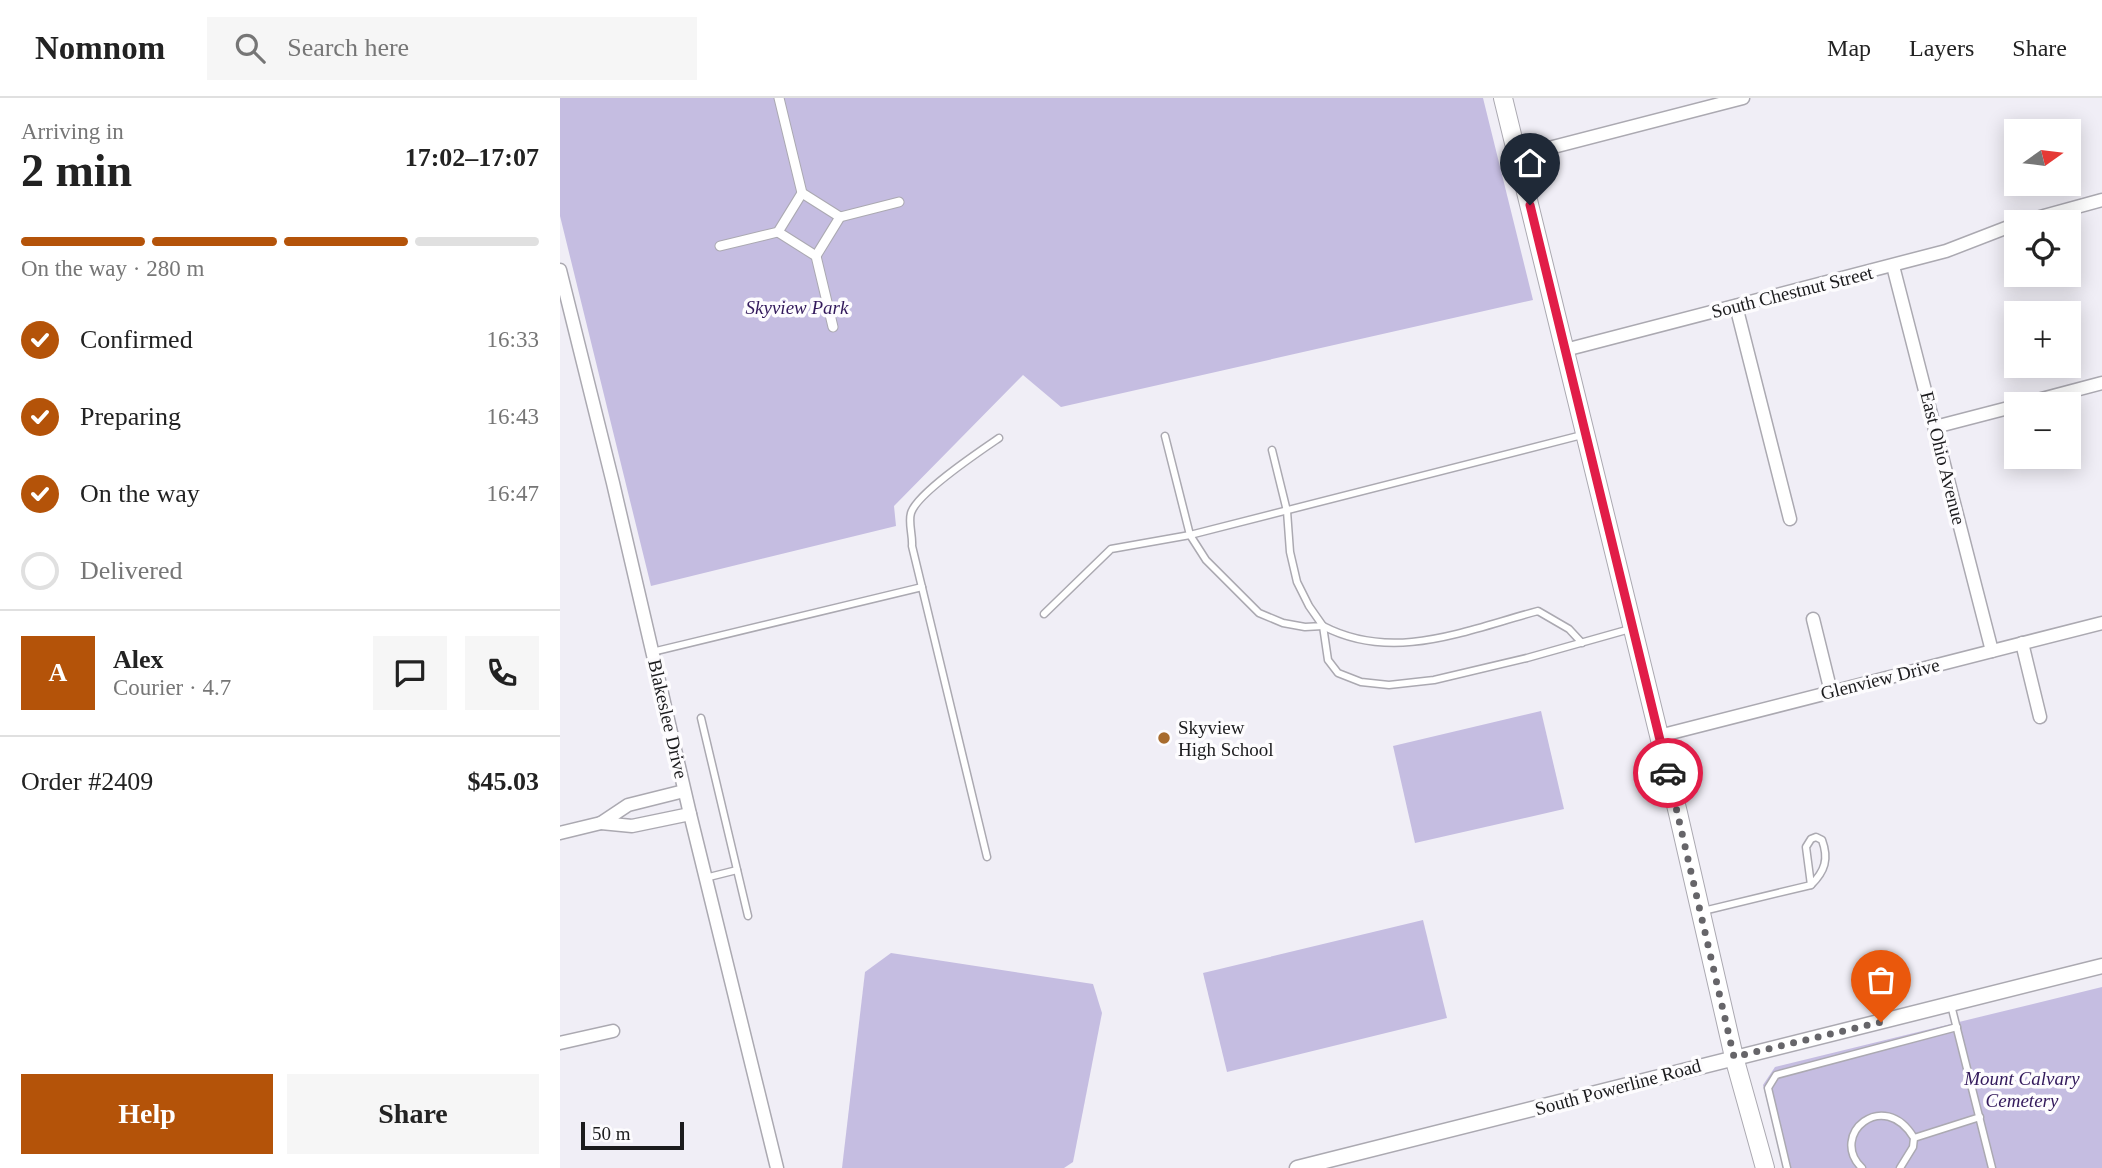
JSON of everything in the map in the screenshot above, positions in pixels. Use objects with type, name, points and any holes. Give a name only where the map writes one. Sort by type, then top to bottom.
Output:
[{"type":"main road","points":[[1503,98],[1587,434],[1734,1057],[1765,1168]]},
{"type":"street","points":[[779,98],[802,193],[840,217]]},
{"type":"street","points":[[1518,156],[1743,98]]},
{"type":"street","points":[[720,246],[778,232],[802,193]]},
{"type":"street","points":[[2066,210],[2102,200]]},
{"type":"street","points":[[816,256],[840,217],[899,202]]},
{"type":"street","name":"South Chestnut Street","points":[[1565,350],[1893,266],[1947,251],[2004,229]]},
{"type":"street","points":[[778,232],[816,256],[833,327]]},
{"type":"street","name":"East Ohio Avenue","points":[[1893,266],[1992,651]]},
{"type":"street","name":"Blakeslee Drive","points":[[560,270],[777,1168]]},
{"type":"street","points":[[1735,306],[1790,519]]},
{"type":"street","points":[[2068,392],[2102,383]]},
{"type":"street","points":[[1935,428],[2004,409]]},
{"type":"street","points":[[1813,619],[1831,692]]},
{"type":"street","name":"Glenview Drive","points":[[1659,736],[2102,623]]},
{"type":"street","points":[[2022,643],[2040,717]]},
{"type":"street","points":[[601,823],[628,805],[684,791]]},
{"type":"street","points":[[560,833],[601,823],[632,826],[690,814]]},
{"type":"street","name":"South Powerline Road","points":[[1297,1168],[2102,966]]},
{"type":"street","points":[[560,1043],[613,1031]]},
{"type":"lane","points":[[1044,614],[1111,549],[1190,535],[1587,434]]},
{"type":"lane","points":[[1164,436],[1190,535],[1206,560],[1259,613],[1283,623],[1305,627],[1323,625]]},
{"type":"lane","points":[[987,858],[912,546],[914,534],[911,513],[951,470],[999,438]]},
{"type":"lane","points":[[1272,450],[1287,511],[1290,552],[1297,582],[1309,606],[1323,625],[1341,635],[1370,643],[1399,644],[1538,611],[1569,629],[1582,643]]},
{"type":"lane","points":[[652,652],[922,587]]},
{"type":"lane","points":[[1323,625],[1328,660],[1338,673],[1361,682],[1389,685],[1434,680],[1633,628]]},
{"type":"lane","points":[[701,718],[748,916]]},
{"type":"lane","points":[[1701,911],[1811,885],[1821,875],[1826,864],[1826,851],[1822,840],[1816,837],[1811,839],[1806,847],[1811,885]]},
{"type":"lane","points":[[705,878],[737,870]]},
{"type":"lane","points":[[1951,1004],[1992,1168]]},
{"type":"lane","points":[[1787,1168],[1768,1088],[1776,1075],[1957,1027]]},
{"type":"lane","points":[[1862,1168],[1854,1157],[1852,1138],[1863,1121],[1872,1116],[1892,1116],[1908,1129],[1914,1138],[1913,1147],[1900,1168]]},
{"type":"lane","points":[[1914,1138],[1980,1117]]},
{"type":"green space","name":"Skyview Park","points":[[560,98],[1483,98],[1533,300],[1061,407],[1023,375],[894,506],[896,526],[651,586],[560,216]]},
{"type":"green space","points":[[1541,711],[1564,809],[1415,843],[1393,746]]},
{"type":"green space","points":[[1423,920],[1447,1018],[1227,1072],[1203,973]]},
{"type":"green space","points":[[891,953],[1093,984],[1102,1013],[1073,1162],[1064,1168],[842,1168],[865,972]]},
{"type":"green space","name":"Mount Calvary Cemetery","points":[[2102,987],[2102,1168],[1784,1168],[1763,1085],[1775,1067]]},
{"type":"way so far","points":[[1668,773],[1734,1057],[1881,1022]]},
{"type":"place","name":"Skyview High School","points":[[1164,738]]},
{"type":"route","points":[[1530,205],[1668,773]]}]
